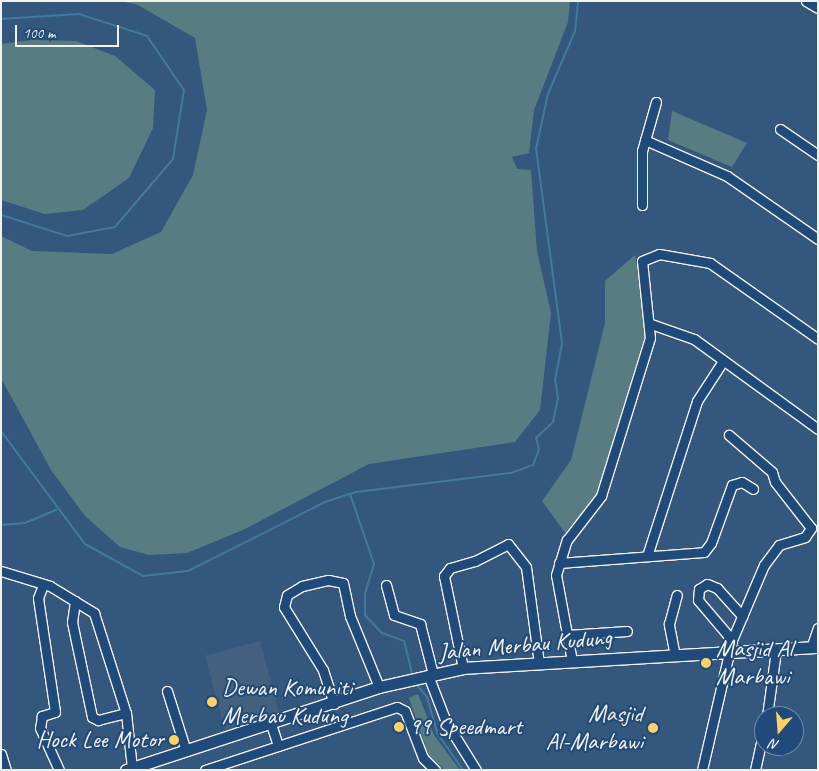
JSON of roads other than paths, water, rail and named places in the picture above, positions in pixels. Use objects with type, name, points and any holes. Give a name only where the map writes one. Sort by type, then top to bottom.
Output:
[{"type":"main road","name":"Jalan Merbau Kudung","points":[[129,769],[334,704],[379,687],[463,668],[814,648]]},
{"type":"street","points":[[806,1],[818,8]]},
{"type":"street","points":[[642,205],[646,140],[656,102]]},
{"type":"street","points":[[780,129],[818,154]]},
{"type":"street","points":[[646,140],[727,176],[818,240]]},
{"type":"street","points":[[572,661],[557,594],[559,563],[570,535],[600,496],[651,324],[642,261],[658,254],[710,263],[818,338]]},
{"type":"street","points":[[651,324],[694,339],[818,429]]},
{"type":"street","points":[[647,556],[697,400],[723,361]]},
{"type":"street","points":[[702,770],[731,653],[732,640],[742,616],[771,552],[805,537],[811,528],[775,482],[772,472],[729,435]]},
{"type":"street","points":[[559,563],[704,552],[712,543],[732,486],[742,482],[753,489]]},
{"type":"street","points":[[463,668],[444,576],[450,568],[508,544],[526,567],[539,663]]},
{"type":"street","points":[[1,571],[43,585],[75,601],[97,617],[126,713],[129,769]]},
{"type":"street","points":[[334,704],[323,670],[284,607],[288,595],[297,588],[328,580],[343,583],[350,616],[379,687]]},
{"type":"street","points":[[732,640],[698,600],[699,589],[707,584],[717,588],[742,616]]},
{"type":"street","points":[[43,585],[38,598],[55,712],[42,716],[40,728],[59,770]]},
{"type":"street","points":[[386,585],[394,615],[420,624],[424,631],[431,674],[452,735],[476,770]]},
{"type":"street","points":[[675,656],[669,624],[677,594]]},
{"type":"street","points":[[75,601],[72,622],[92,717],[98,720],[126,713]]},
{"type":"street","points":[[814,648],[818,628]]},
{"type":"street","points":[[567,636],[627,632]]},
{"type":"street","points":[[768,706],[776,650]]},
{"type":"street","points":[[167,691],[186,750]]},
{"type":"street","points":[[205,770],[397,706],[405,711],[429,768]]},
{"type":"street","points":[[271,724],[278,746]]},
{"type":"street","points":[[1,754],[6,770]]},
{"type":"street","points":[[755,770],[758,756]]},
{"type":"waterway","points":[[1,431],[85,544],[143,576],[188,571],[325,502],[356,492],[511,473],[533,465],[539,449],[536,438],[553,422],[558,398],[555,380],[562,343],[536,149],[548,94],[575,31],[578,1]]},
{"type":"waterway","points":[[1,19],[79,14],[147,36],[184,90],[173,159],[115,227],[67,236],[1,215]]},
{"type":"waterway","points":[[350,494],[374,564],[365,593],[365,615],[382,633],[404,641],[412,672]]},
{"type":"waterway","points":[[1,525],[25,523],[56,510]]},
{"type":"waterway","points":[[416,684],[427,697],[437,733],[463,770]]},
{"type":"place","name":"Masjid Al Marbawi","points":[[706,663]]},
{"type":"place","name":"Dewan Komuniti Merbau Kudung","points":[[212,702]]},
{"type":"place","name":"99 Speedmart","points":[[399,727]]},
{"type":"place","name":"Masjid Al-Marbawi","points":[[653,728]]},
{"type":"place","name":"Hock Lee Motor","points":[[174,740]]}]
